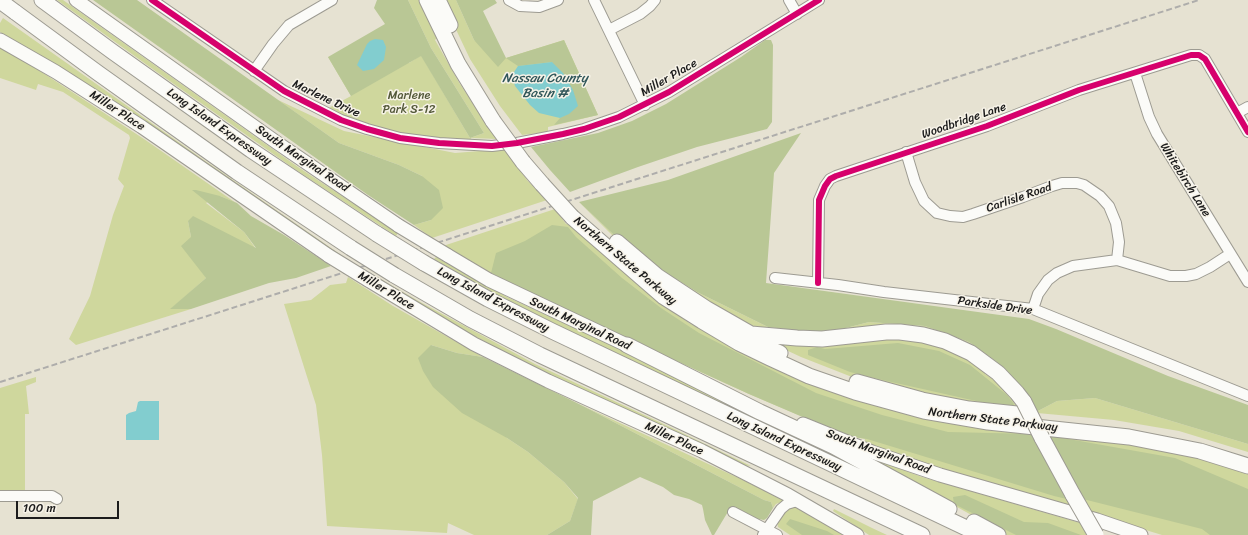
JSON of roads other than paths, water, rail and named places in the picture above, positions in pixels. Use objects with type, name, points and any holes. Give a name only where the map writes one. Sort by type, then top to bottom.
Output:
[{"type":"highway","name":"Long Island Expressway","points":[[42,0],[119,57],[251,150],[377,234],[424,263],[488,299],[552,331],[981,535]]},
{"type":"highway","name":"Northern State Parkway","points":[[427,0],[458,64],[527,159],[575,213],[664,297],[739,343],[809,376],[855,392],[924,411],[988,422],[1129,436],[1200,451],[1248,466]]},
{"type":"highway","name":"Northern State Parkway","points":[[438,0],[498,121]]},
{"type":"highway","points":[[0,1],[237,172],[394,275],[470,319],[540,355],[922,535]]},
{"type":"highway","name":"Northern State Parkway","points":[[575,213],[657,276],[707,309],[749,333],[771,349],[826,372],[862,384],[922,400],[970,409],[1138,428],[1184,437],[1248,455]]},
{"type":"highway","points":[[749,333],[822,339],[886,332],[923,335],[945,341],[971,353],[998,373],[1024,402],[1042,438],[1096,535]]},
{"type":"highway","points":[[627,345],[760,412],[833,446],[998,535]]},
{"type":"highway","points":[[815,485],[901,535]]},
{"type":"main road","name":"South Marginal Road","points":[[76,0],[276,142],[388,217],[398,226],[489,280],[627,345],[811,428],[872,452],[940,475],[1097,520],[1141,535]]},
{"type":"main road","name":"Miller Place","points":[[0,40],[142,127],[329,256],[474,344],[517,367],[702,452],[797,500],[857,535]]},
{"type":"street","name":"Marlene Drive","points":[[152,0],[284,91],[341,120],[400,138],[439,143],[492,146],[517,143]]},
{"type":"street","points":[[311,0],[321,7]]},
{"type":"street","points":[[254,71],[281,33],[290,25],[332,0]]},
{"type":"street","points":[[509,0],[520,6],[539,7],[558,0]]},
{"type":"street","points":[[594,0],[645,105]]},
{"type":"street","points":[[609,30],[640,14],[655,0]]},
{"type":"street","points":[[788,0],[797,14]]},
{"type":"street","name":"Miller Place","points":[[517,143],[584,129],[619,117],[645,105],[669,92],[819,0]]},
{"type":"street","points":[[0,45],[9,47],[33,59]]},
{"type":"street","name":"Woodbridge Lane","points":[[818,283],[819,200],[825,186],[830,179],[836,176],[987,126],[1079,90],[1191,55],[1199,55],[1205,59],[1237,113]]},
{"type":"street","name":"Whitebirch Lane","points":[[1135,73],[1149,117],[1157,134],[1248,282]]},
{"type":"street","points":[[1248,106],[1237,113],[1248,132]]},
{"type":"street","name":"Carlisle Road","points":[[906,152],[915,182],[924,201],[937,213],[950,216],[963,217],[1062,183],[1077,183],[1084,185],[1100,196],[1109,206],[1116,223],[1119,242],[1117,260]]},
{"type":"street","points":[[1033,309],[1040,290],[1048,280],[1057,273],[1073,266],[1117,260],[1165,275],[1178,277],[1196,274],[1230,254]]},
{"type":"street","name":"Parkside Drive","points":[[775,278],[1033,309],[1248,396]]},
{"type":"street","points":[[0,496],[52,496],[57,499],[52,502],[0,501]]},
{"type":"street","points":[[765,532],[781,509],[787,504],[797,500]]},
{"type":"street","points":[[733,512],[765,532],[777,535]]},
{"type":"water","points":[[375,39],[383,40],[386,47],[384,60],[374,69],[363,71],[357,65],[367,44]]},
{"type":"water","name":"Nassau County Basin #","points":[[552,62],[563,73],[573,90],[578,106],[569,114],[560,118],[539,113],[530,105],[515,86],[512,75],[518,66]]},
{"type":"water","points":[[159,401],[159,440],[126,440],[126,415],[136,411],[138,402]]},
{"type":"railway","points":[[0,382],[1199,0]]},
{"type":"park label","name":"Marlene Park S-12","points":[[409,103]]}]
